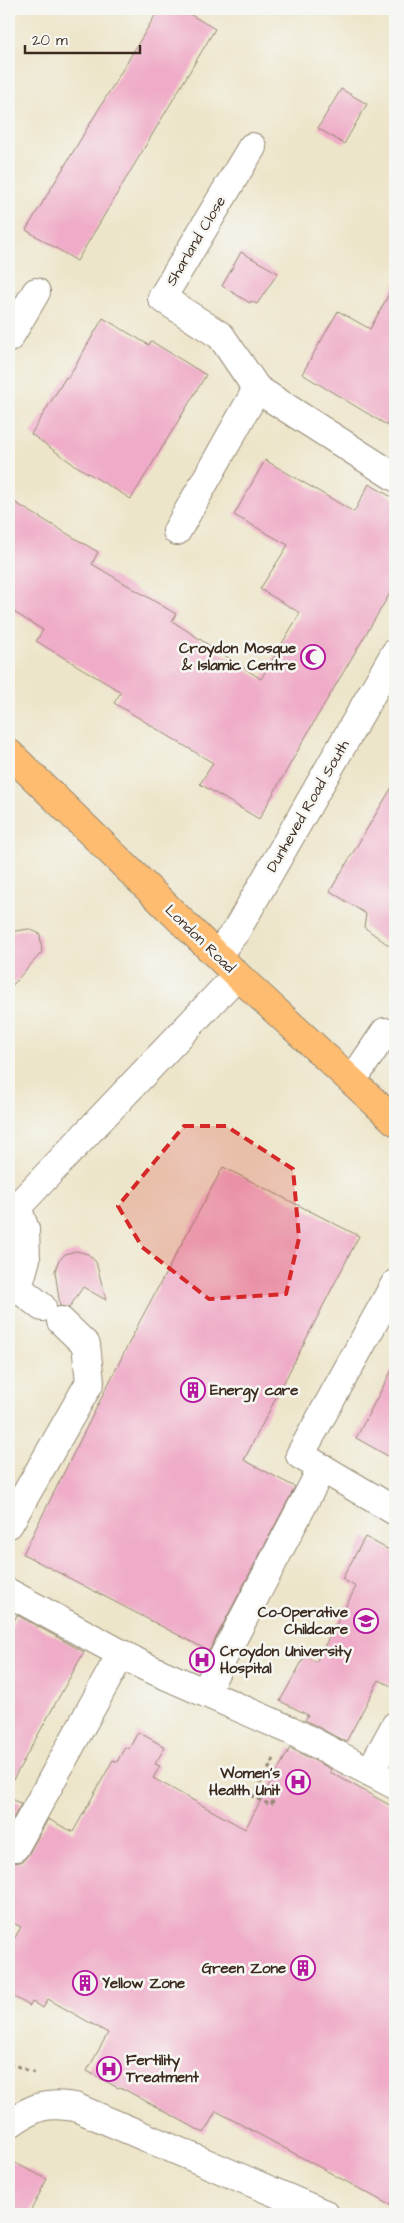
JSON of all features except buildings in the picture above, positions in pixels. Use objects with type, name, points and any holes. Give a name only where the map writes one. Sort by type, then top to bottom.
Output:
[{"type":"main road","name":"London Road","points":[[9,753],[237,975],[395,1121]]},
{"type":"street","name":"Sharland Close","points":[[252,146],[162,298],[221,336],[257,389],[395,477]]},
{"type":"street","points":[[9,338],[36,292]]},
{"type":"street","points":[[177,531],[257,389]]},
{"type":"street","name":"Dunheved Road South","points":[[217,955],[236,931],[395,653]]},
{"type":"street","points":[[9,1524],[90,1382],[86,1345],[52,1314],[18,1288],[26,1259],[26,1229],[13,1207],[237,975]]},
{"type":"street","points":[[352,1081],[390,1035]]},
{"type":"street","points":[[395,1284],[300,1455],[395,1511]]},
{"type":"street","points":[[205,1692],[322,1468]]},
{"type":"street","points":[[9,1593],[121,1654],[290,1730],[395,1786]]},
{"type":"street","points":[[15,1847],[121,1654]]},
{"type":"street","points":[[370,1772],[395,1726]]},
{"type":"street","points":[[9,2124],[35,2107],[61,2105],[75,2107],[325,2214]]},
{"type":"path","points":[[277,1793],[271,1805],[253,1797],[290,1730]]},
{"type":"highlighted area","points":[[184,1126],[226,1126],[293,1169],[299,1238],[286,1294],[209,1299],[142,1247],[118,1206]]},
{"type":"place","name":"Croydon Mosque & Islamic Centre","points":[[313,657]]},
{"type":"place","name":"Energy care","points":[[193,1390]]},
{"type":"place","name":"Co-Operative Childcare","points":[[366,1621]]},
{"type":"place","name":"Croydon University Hospital","points":[[202,1660]]},
{"type":"place","name":"Women's Health Unit","points":[[298,1782]]},
{"type":"place","name":"Green Zone","points":[[303,1968]]},
{"type":"place","name":"Yellow Zone","points":[[85,1983]]},
{"type":"place","name":"Fertility Treatment","points":[[109,2069]]}]
